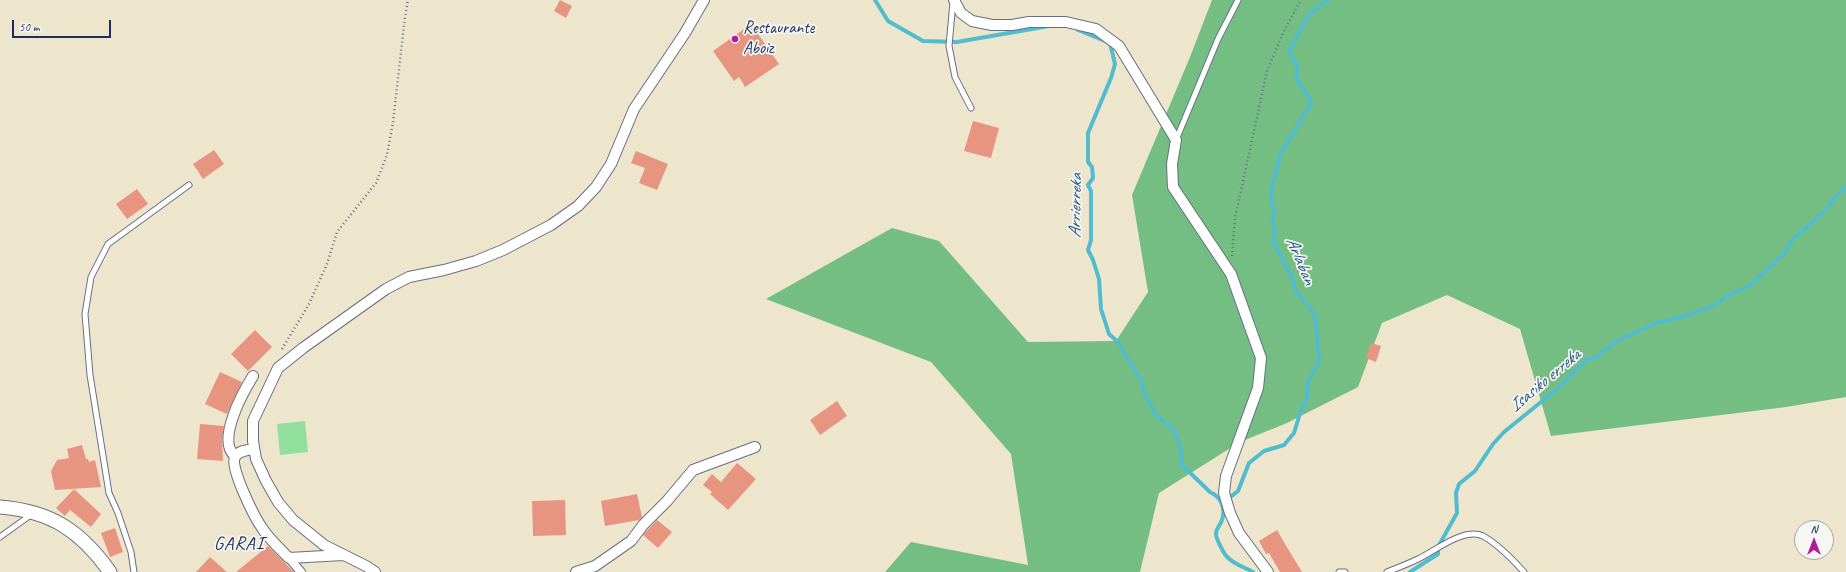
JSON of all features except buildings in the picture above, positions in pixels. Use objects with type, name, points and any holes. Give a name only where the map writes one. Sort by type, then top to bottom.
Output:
[{"type":"street","points":[[375,572],[324,545],[293,520],[278,502],[266,481],[256,459],[253,421],[278,368],[303,348],[386,289],[409,276],[444,270],[476,261],[503,250],[551,225],[578,206],[596,187],[611,164],[634,109],[685,33],[704,0]]},
{"type":"street","points":[[954,0],[961,13],[972,21],[992,25],[1012,25],[1028,22],[1066,22],[1096,29],[1119,46],[1176,140],[1172,164],[1173,187],[1231,274],[1261,358],[1258,388],[1226,476],[1224,493],[1230,513],[1240,533],[1268,572]]},
{"type":"street","points":[[235,456],[231,454],[228,445],[231,421],[253,376]]},
{"type":"street","points":[[576,572],[595,566],[631,540],[693,470],[755,447]]},
{"type":"street","points":[[254,448],[241,451],[235,456],[233,464],[248,502],[262,529],[301,572]]},
{"type":"street","points":[[0,506],[34,512],[55,520],[80,536],[96,553],[110,572]]},
{"type":"street","points":[[289,558],[344,555]]},
{"type":"lane","points":[[954,0],[949,46],[955,77],[971,108]]},
{"type":"lane","points":[[1176,140],[1218,40],[1238,0]]},
{"type":"lane","points":[[134,572],[131,552],[118,513],[109,493],[90,375],[85,314],[92,277],[108,244],[189,185]]},
{"type":"lane","points":[[0,537],[34,512]]},
{"type":"lane","points":[[1387,572],[1418,559],[1450,540],[1467,534],[1482,536],[1512,558],[1524,572]]},
{"type":"lane","points":[[1339,572],[1345,572]]},
{"type":"path","points":[[278,368],[277,358],[309,304],[327,264],[337,232],[376,183],[387,155],[393,122],[404,17],[408,0]]},
{"type":"path","points":[[1231,274],[1235,218],[1267,71],[1284,31],[1301,0]]},
{"type":"green space","points":[[1212,0],[1846,0],[1846,397],[1786,407],[1551,436],[1520,329],[1447,295],[1382,323],[1358,387],[1287,423],[1240,442],[1159,493],[1140,572],[885,572],[911,542],[1028,565],[1011,454],[931,362],[766,299],[892,228],[939,241],[1028,342],[1116,341],[1148,292],[1132,195],[1190,57]]},
{"type":"green space","points":[[305,421],[308,452],[280,455],[277,424]]},
{"type":"waterway","name":"Arrierreka","points":[[875,0],[888,21],[923,41],[957,42],[1049,26]]},
{"type":"waterway","name":"Arlaban","points":[[1229,498],[1238,491],[1249,463],[1264,451],[1284,445],[1294,433],[1302,407],[1307,399],[1308,381],[1317,366],[1319,358],[1315,316],[1295,290],[1293,279],[1274,243],[1275,230],[1272,220],[1275,211],[1271,201],[1271,192],[1280,155],[1311,103],[1297,79],[1297,66],[1291,56],[1290,49],[1309,15],[1329,0]]},
{"type":"waterway","name":"Arrierreka","points":[[1078,30],[1110,43],[1115,64],[1111,78],[1088,133],[1088,162],[1092,167],[1093,178],[1088,185],[1091,191],[1091,240],[1088,250],[1099,279],[1101,309],[1109,334],[1119,343],[1141,380],[1145,394],[1156,415],[1170,426],[1176,435],[1180,445],[1182,465],[1222,503],[1223,516],[1216,534],[1223,551],[1232,561],[1253,572]]},
{"type":"waterway","name":"Isasiko erreka","points":[[1410,572],[1438,554],[1438,547],[1457,513],[1456,493],[1459,484],[1475,471],[1493,444],[1504,432],[1557,389],[1586,360],[1597,357],[1615,342],[1656,323],[1689,315],[1715,305],[1730,294],[1749,286],[1784,253],[1794,238],[1824,212],[1837,195],[1846,187]]},
{"type":"place","name":"Restaurante Aboiz","points":[[735,39]]},
{"type":"district","name":"GARAI","points":[[239,544]]}]
